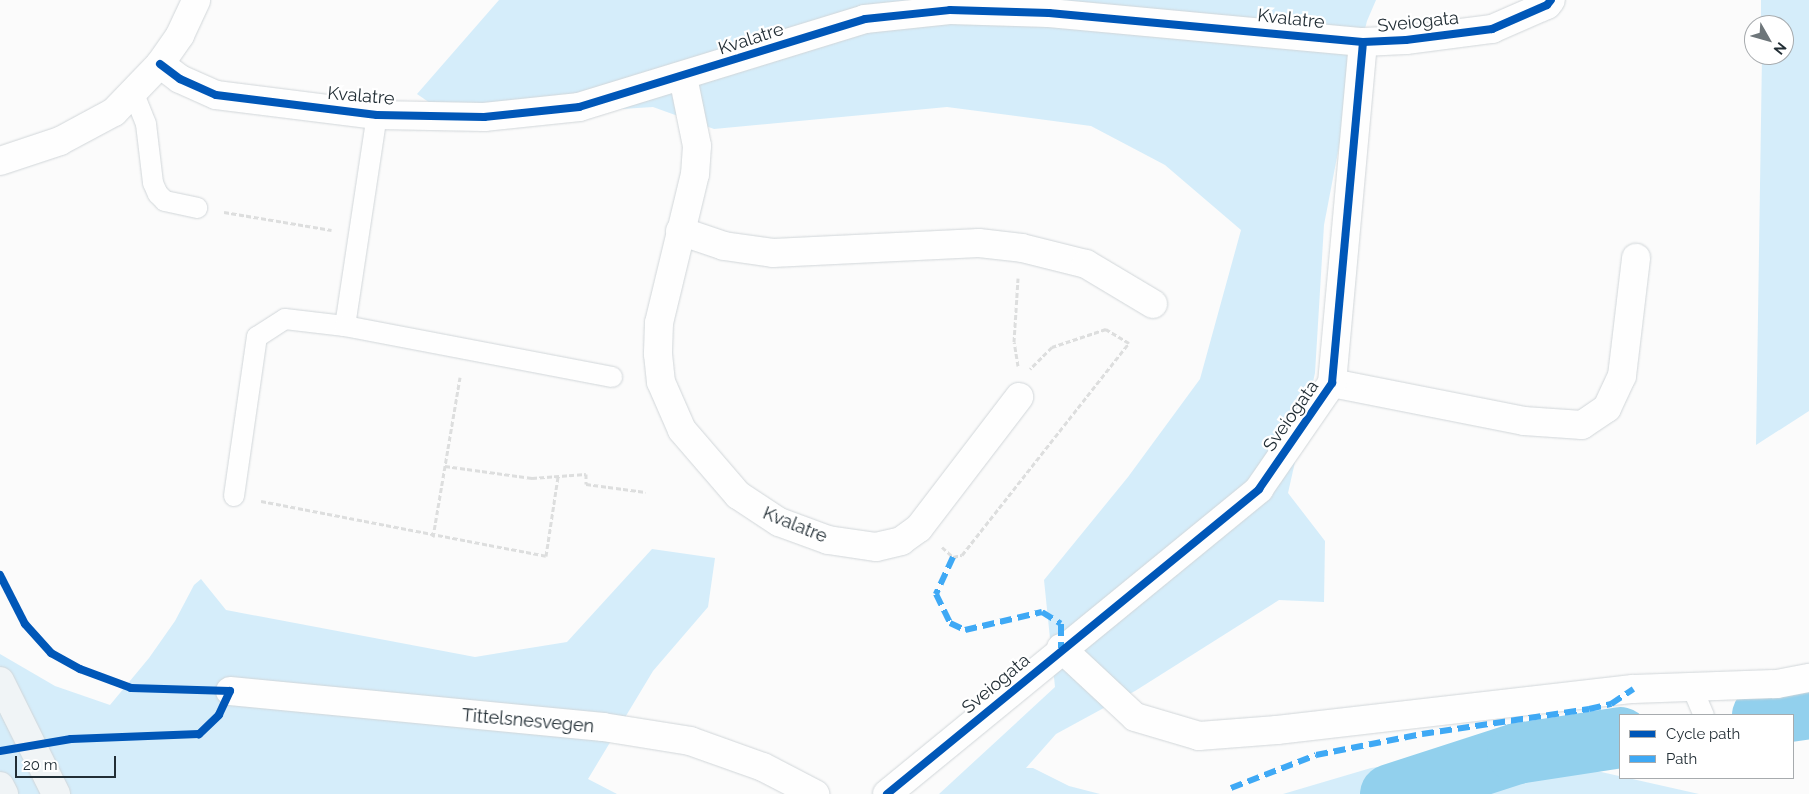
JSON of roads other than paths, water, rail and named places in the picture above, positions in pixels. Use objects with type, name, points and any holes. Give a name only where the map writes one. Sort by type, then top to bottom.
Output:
[{"type":"main road","points":[[0,681],[56,794]]},
{"type":"main road","points":[[0,786],[4,794]]},
{"type":"street","points":[[0,162],[91,127],[134,94],[160,64],[180,34],[196,0]]},
{"type":"street","name":"Sveiogata","points":[[887,794],[1061,648],[1259,489],[1332,383],[1363,42],[1406,40],[1492,29],[1547,5],[1551,0]]},
{"type":"street","name":"Kvalatre","points":[[160,64],[180,79],[216,94],[376,115],[484,117],[536,114],[579,108],[865,20],[950,10],[1049,13],[1363,42]]},
{"type":"street","name":"Kvalatre","points":[[683,76],[697,146],[695,174],[660,323],[658,354],[661,382],[670,408],[696,450],[738,495],[779,522],[851,545],[876,547],[901,541],[919,528],[1019,388]]},
{"type":"street","points":[[680,232],[724,246],[773,253],[979,243],[1022,248],[1086,264],[1153,304]]},
{"type":"street","name":"Sveiogata","points":[[1332,383],[1524,421],[1582,425],[1607,408],[1622,376],[1636,258]]},
{"type":"street","points":[[1061,648],[1135,717],[1199,736],[1277,730],[1633,689],[1692,685],[1777,684],[1809,678]]},
{"type":"street","name":"Tittelsnesvegen","points":[[230,691],[603,727],[690,742],[763,767],[787,788],[816,794]]},
{"type":"lane","points":[[134,94],[146,124],[153,183],[158,194],[165,201],[197,208]]},
{"type":"lane","points":[[345,326],[376,115]]},
{"type":"lane","points":[[234,496],[257,338],[285,319],[345,326],[612,377]]},
{"type":"lane","points":[[1692,685],[1704,714]]},
{"type":"waterway","points":[[1769,714],[1809,708]]},
{"type":"waterway","points":[[1390,794],[1517,753],[1619,737]]}]
